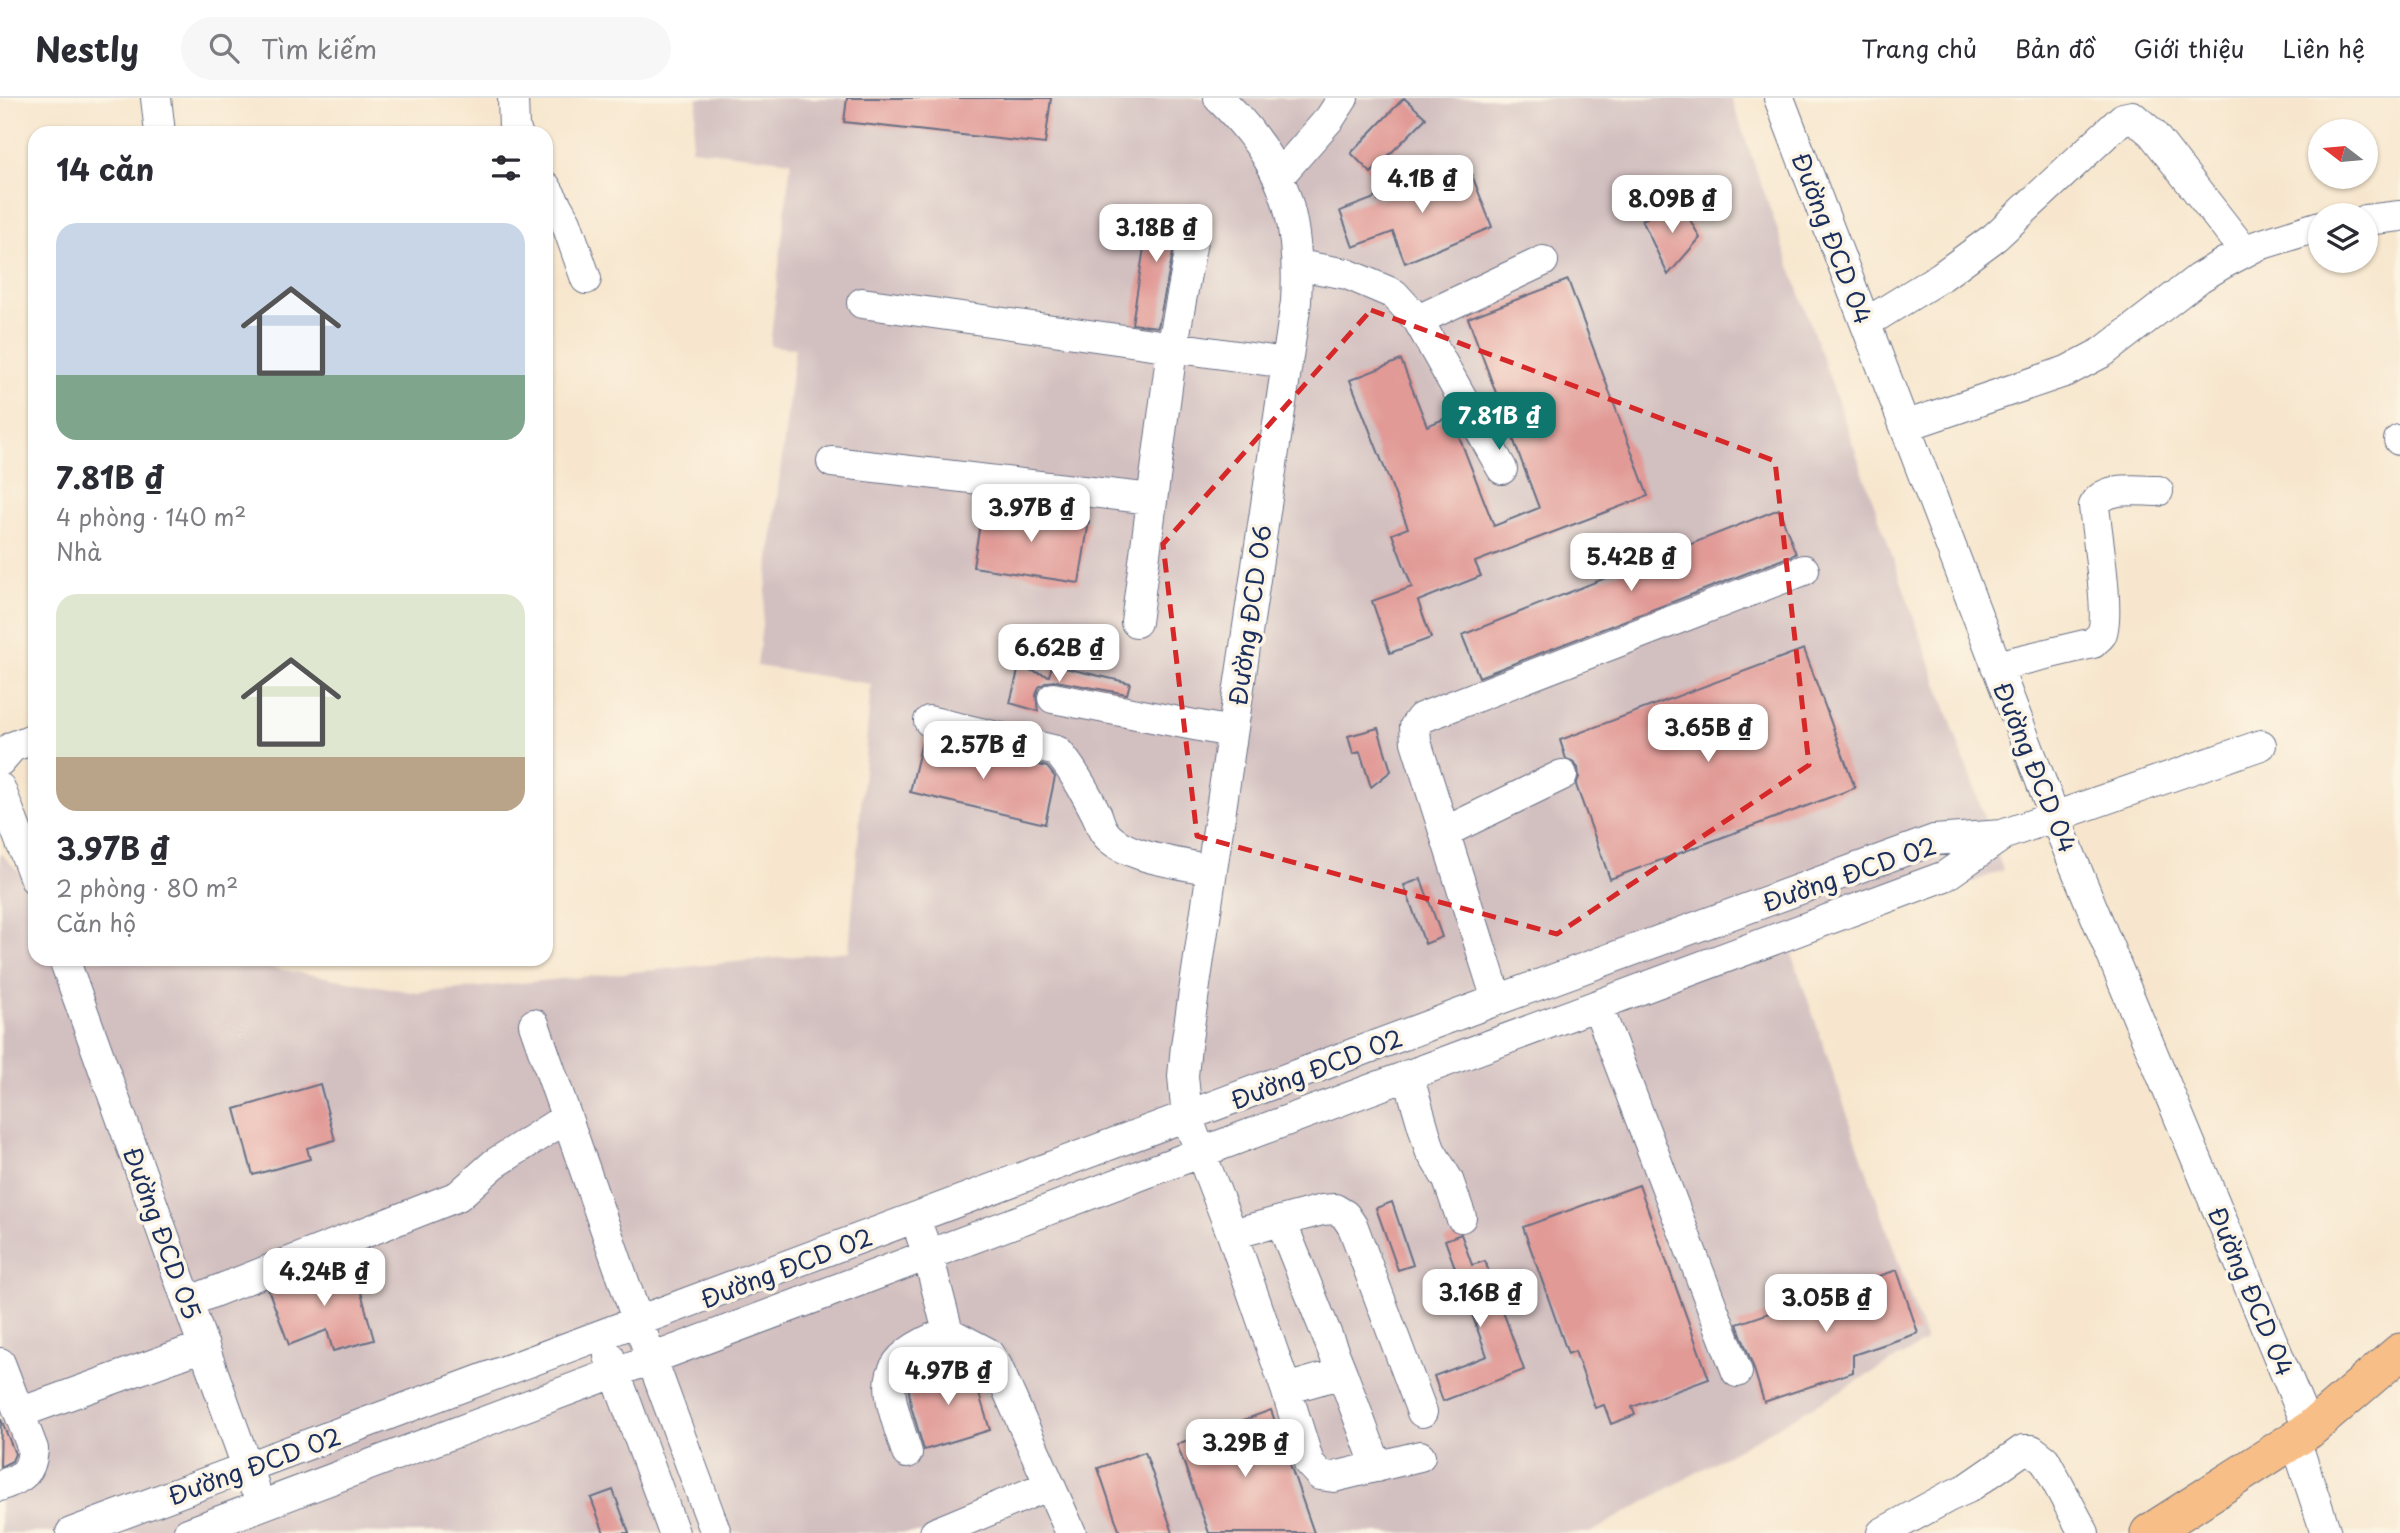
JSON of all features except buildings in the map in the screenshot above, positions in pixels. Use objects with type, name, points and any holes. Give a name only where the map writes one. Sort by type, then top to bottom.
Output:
[{"type":"main road","points":[[2149,1533],[2302,1434],[2400,1352]]},
{"type":"street","points":[[156,98],[159,126]]},
{"type":"street","points":[[513,98],[514,126]]},
{"type":"street","name":"Đường ĐCD 06","points":[[1219,98],[1242,120],[1275,167],[1286,193],[1298,265],[1296,302],[1185,1056],[1183,1076],[1187,1117],[1232,1234],[1310,1463],[1320,1475],[1334,1477],[1377,1468]]},
{"type":"street","points":[[1279,176],[1330,118],[1343,98]]},
{"type":"street","name":"Đường ĐCD 04","points":[[1779,98],[2055,818],[2302,1434],[2326,1533]]},
{"type":"street","points":[[1866,323],[1942,276],[1995,237],[2123,118],[2132,116],[2152,133],[2245,252]]},
{"type":"street","points":[[553,199],[566,222],[586,279]]},
{"type":"street","points":[[2378,219],[2400,216]]},
{"type":"street","points":[[1905,426],[2067,371],[2103,352],[2199,278],[2245,252],[2308,229]]},
{"type":"street","points":[[1136,622],[1172,349],[1193,236]]},
{"type":"street","points":[[1418,320],[1542,261]]},
{"type":"street","points":[[1298,265],[1367,280],[1394,294],[1418,320],[1502,469]]},
{"type":"street","points":[[862,303],[1172,349],[1286,363]]},
{"type":"street","points":[[832,462],[1152,499]]},
{"type":"street","points":[[1996,666],[2092,643],[2101,635],[2104,624],[2102,575],[2094,506],[2097,498],[2107,492],[2158,491]]},
{"type":"street","points":[[1497,1000],[1416,742],[1415,726],[1422,718],[1804,570]]},
{"type":"street","points":[[1053,698],[1231,732]]},
{"type":"street","points":[[929,721],[1057,751],[1067,762],[1103,831],[1113,842],[1129,851],[1211,870]]},
{"type":"street","points":[[0,761],[12,747],[28,741]]},
{"type":"street","points":[[2002,835],[2261,745]]},
{"type":"street","points":[[1445,832],[1562,775]]},
{"type":"street","points":[[0,788],[28,861]]},
{"type":"street","name":"Đường ĐCD 02","points":[[71,1533],[1497,1000],[1934,840],[2002,835]]},
{"type":"street","name":"Đường ĐCD 02","points":[[188,1533],[1945,876],[2002,835]]},
{"type":"street","name":"Đường ĐCD 05","points":[[67,966],[262,1506]]},
{"type":"street","points":[[1597,1005],[1737,1372]]},
{"type":"street","points":[[534,1024],[638,1322],[716,1533]]},
{"type":"street","points":[[1408,1075],[1430,1150],[1448,1180],[1461,1217]]},
{"type":"street","points":[[188,1302],[458,1196],[494,1164],[566,1118]]},
{"type":"street","points":[[1232,1234],[1335,1209],[1345,1215],[1353,1227],[1422,1412]]},
{"type":"street","points":[[915,1219],[928,1255],[948,1332],[988,1353],[997,1366],[1071,1533]]},
{"type":"street","points":[[1281,1221],[1377,1468],[1420,1455]]},
{"type":"street","points":[[907,1453],[889,1395],[889,1379],[903,1356],[925,1341],[948,1332]]},
{"type":"street","points":[[602,1336],[674,1533]]},
{"type":"street","points":[[19,1413],[204,1346]]},
{"type":"street","points":[[0,1363],[33,1449],[32,1464],[23,1476],[0,1486]]},
{"type":"street","points":[[1286,1389],[1342,1373]]},
{"type":"street","points":[[1882,1533],[1968,1488],[2023,1450],[2032,1451],[2045,1460],[2084,1533]]},
{"type":"street","points":[[936,1533],[1050,1485]]},
{"type":"highlighted area","points":[[1371,310],[1775,461],[1809,765],[1557,934],[1197,836],[1163,544]]},
{"type":"shaded area","points":[[698,98],[1731,98],[2003,870],[1792,954],[1926,1342],[1590,1533],[0,1533],[0,853],[28,880],[28,966],[262,966],[418,993],[849,951],[871,684],[757,666],[795,348],[770,346],[791,161],[691,149]]}]
